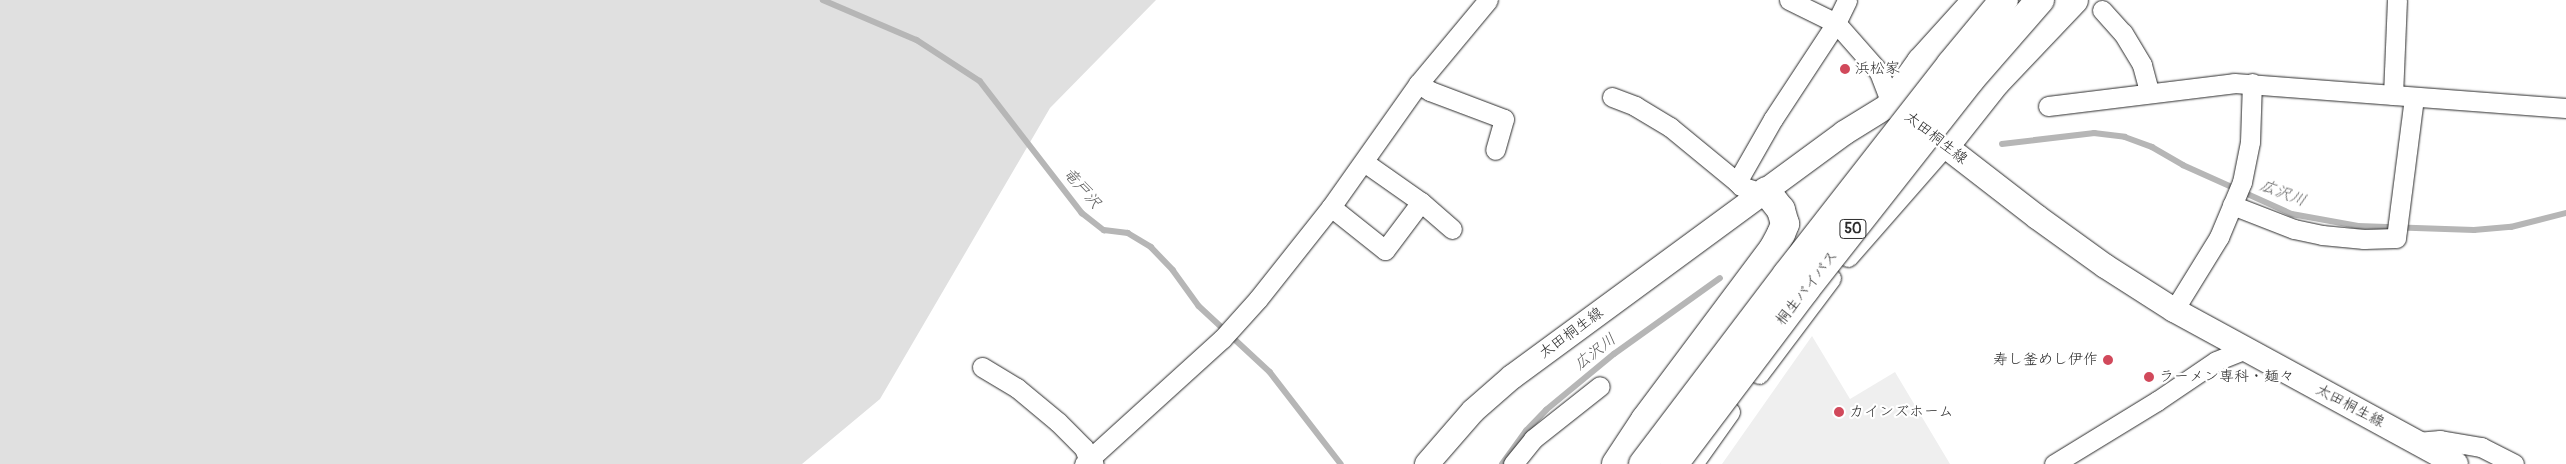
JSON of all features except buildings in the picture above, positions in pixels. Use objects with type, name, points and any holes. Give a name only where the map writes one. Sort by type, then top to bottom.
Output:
[{"type":"highway","points":[[1891,104],[1920,62],[1977,0]]},
{"type":"highway","name":"桐生バイパス","points":[[1643,464],[1848,196],[1951,64],[2004,0]]},
{"type":"highway","name":"桐生バイパス","points":[[1674,464],[1805,290],[1971,80],[2040,0]]},
{"type":"highway","points":[[1946,145],[1996,82],[2074,0]]},
{"type":"highway","points":[[1616,464],[1645,420],[1773,249],[1786,224],[1781,210],[1766,191]]},
{"type":"main road","name":"太田桐生線","points":[[1427,464],[1473,411],[1512,377],[1844,132],[1891,104],[2037,217],[2105,266],[2174,310],[2456,464]]},
{"type":"street","points":[[1089,463],[1103,445],[1222,339],[1258,299],[1364,162],[1418,84],[1488,0]]},
{"type":"street","points":[[1789,0],[1836,23],[1880,72],[1891,104]]},
{"type":"street","points":[[1737,182],[1773,119],[1836,23],[1847,0]]},
{"type":"street","points":[[2393,95],[2397,0]]},
{"type":"street","points":[[2102,10],[2123,33],[2142,65],[2149,92]]},
{"type":"street","points":[[2174,310],[2219,237],[2242,182],[2250,142],[2252,83]]},
{"type":"street","points":[[2048,106],[2213,84],[2252,83],[2414,98],[2566,108]]},
{"type":"street","points":[[1418,84],[1430,92],[1504,119],[1496,150]]},
{"type":"street","points":[[1612,97],[1634,106],[1670,127],[1741,186],[1756,191],[1766,191]]},
{"type":"street","points":[[2233,202],[2294,229],[2322,235],[2385,240],[2396,238],[2399,228],[2414,98]]},
{"type":"street","points":[[1693,464],[1730,412],[1857,245],[1946,145]]},
{"type":"street","points":[[1364,162],[1421,202],[1452,228]]},
{"type":"street","points":[[1330,207],[1384,250],[1421,202]]},
{"type":"street","points":[[2054,464],[2158,401],[2216,361],[2245,349]]},
{"type":"street","points":[[982,367],[1018,388],[1058,422],[1084,448],[1089,463]]},
{"type":"street","points":[[1513,464],[1533,439],[1600,386]]},
{"type":"street","points":[[2432,464],[2417,442],[2440,440],[2481,447],[2514,464]]},
{"type":"shaded area","points":[[0,0],[1156,0],[1050,108],[880,399],[802,464],[0,464]]},
{"type":"shaded area","name":"カインズホーム","points":[[1812,336],[1850,399],[1895,372],[1950,464],[1722,464]]},
{"type":"waterway","name":"竜戸沢","points":[[823,0],[917,40],[980,81],[1082,213],[1104,230],[1128,233],[1151,247],[1173,270],[1199,306],[1270,372],[1341,464]]},
{"type":"waterway","name":"広沢川","points":[[2002,144],[2094,133],[2125,137],[2152,147],[2183,165],[2292,214],[2358,226],[2474,230],[2511,227],[2566,213]]},
{"type":"waterway","name":"広沢川","points":[[1502,464],[1526,431],[1546,410],[1614,354],[1720,278]]},
{"type":"place","name":"浜松家","points":[[1845,69]]},
{"type":"place","name":"寿し釜めし伊作","points":[[2108,360]]},
{"type":"place","name":"ラーメン専科・麺々","points":[[2149,377]]},
{"type":"place","name":"カインズホーム","points":[[1839,412]]}]
